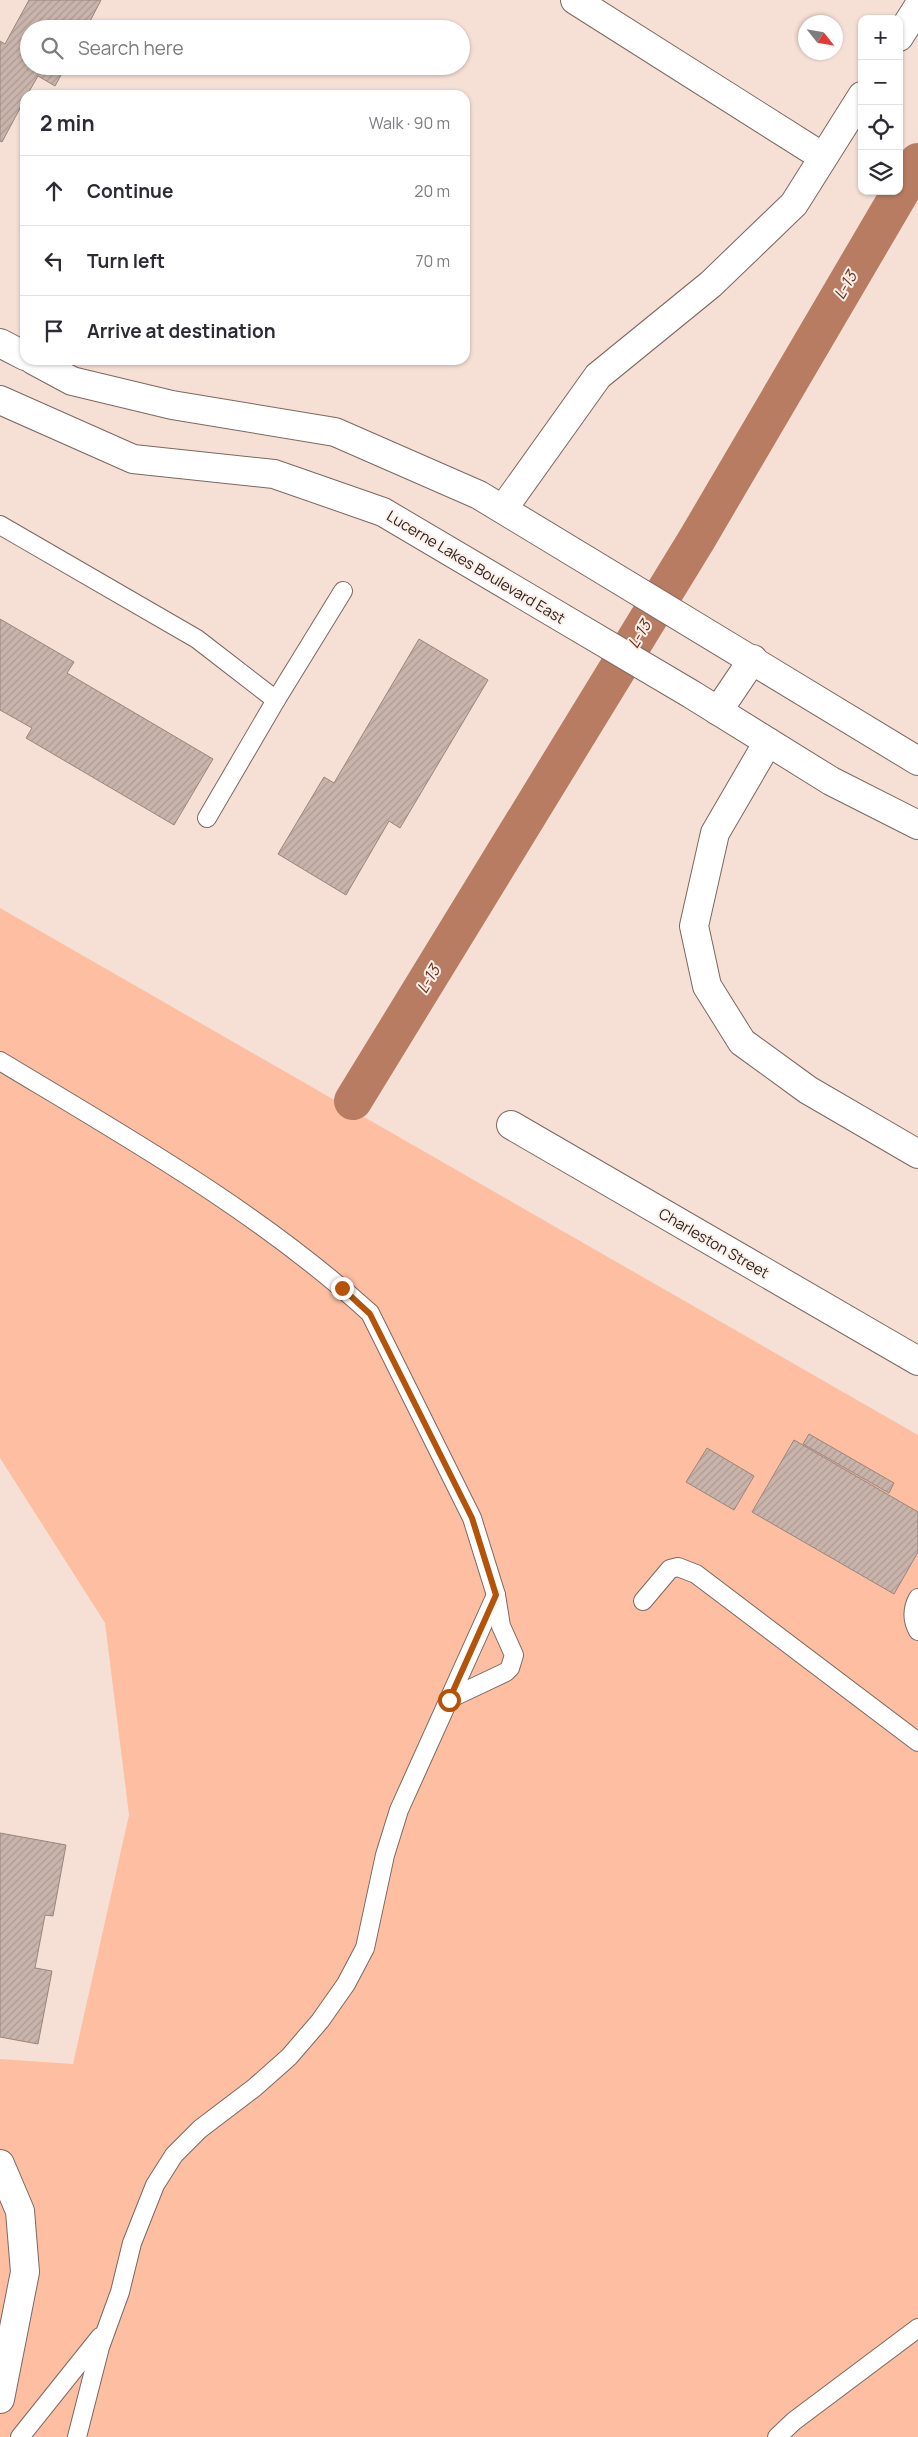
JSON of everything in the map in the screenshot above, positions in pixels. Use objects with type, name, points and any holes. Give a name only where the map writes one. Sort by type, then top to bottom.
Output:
[{"type":"street","points":[[575,0],[824,157]]},
{"type":"street","points":[[903,31],[918,7]]},
{"type":"street","points":[[503,509],[598,376],[711,284],[794,204],[858,102]]},
{"type":"street","points":[[0,343],[20,353]]},
{"type":"street","points":[[42,365],[72,381],[163,403],[335,432],[478,494],[753,659],[918,762]]},
{"type":"street","name":"Lucerne Lakes Boulevard East","points":[[0,400],[134,460],[274,474],[384,512],[691,694],[831,781],[918,825]]},
{"type":"street","points":[[718,711],[753,659]]},
{"type":"street","points":[[768,742],[715,833],[694,926],[707,986],[742,1042],[808,1090],[918,1154]]},
{"type":"street","name":"Charleston Street","points":[[511,1125],[918,1361]]},
{"type":"street","points":[[0,2164],[20,2211],[26,2272],[0,2399]]},
{"type":"lane","points":[[0,525],[198,639],[276,700]]},
{"type":"lane","points":[[207,818],[343,591]]},
{"type":"lane","points":[[0,1061],[170,1163],[251,1218],[342,1288],[370,1314],[472,1518],[496,1595],[502,1626],[514,1655],[514,1662],[506,1672],[449,1700]]},
{"type":"lane","points":[[643,1601],[670,1569],[678,1567],[696,1574],[918,1742]]},
{"type":"lane","points":[[77,2437],[132,2244],[155,2185],[174,2155],[200,2130],[254,2088],[289,2057],[320,2021],[346,1984],[365,1948],[385,1855],[398,1810],[496,1595]]},
{"type":"lane","points":[[918,1598],[914,1606],[913,1622],[918,1631]]},
{"type":"lane","points":[[20,2437],[108,2327]]},
{"type":"lane","points":[[777,2437],[794,2421],[918,2328]]},
{"type":"shaded area","points":[[0,908],[918,1435],[918,2437],[0,2437],[0,2059],[73,2064],[129,1815],[105,1623],[0,1458]]},
{"type":"building","points":[[29,0],[101,0],[91,20],[20,20],[20,75],[61,75],[55,86],[38,76],[30,90],[20,90],[20,108],[2,142],[0,141],[0,41],[5,44]]},
{"type":"building","points":[[0,619],[74,662],[67,673],[213,759],[174,825],[26,738],[32,728],[0,710]]},
{"type":"building","points":[[419,639],[488,680],[400,828],[389,821],[346,895],[278,854],[324,777],[334,783]]},
{"type":"building","points":[[809,1434],[894,1483],[889,1493],[803,1444]]},
{"type":"building","points":[[794,1440],[918,1512],[918,1552],[894,1594],[752,1512]]},
{"type":"building","points":[[707,1448],[754,1476],[734,1510],[686,1482]]},
{"type":"building","points":[[0,1833],[66,1845],[53,1916],[45,1915],[35,1968],[52,1971],[38,2044],[0,2037]]},
{"type":"waterway","name":"L-13","points":[[353,1101],[697,539],[918,162]]},
{"type":"route","points":[[342,1288],[370,1314],[472,1518],[496,1595],[449,1700]]}]
